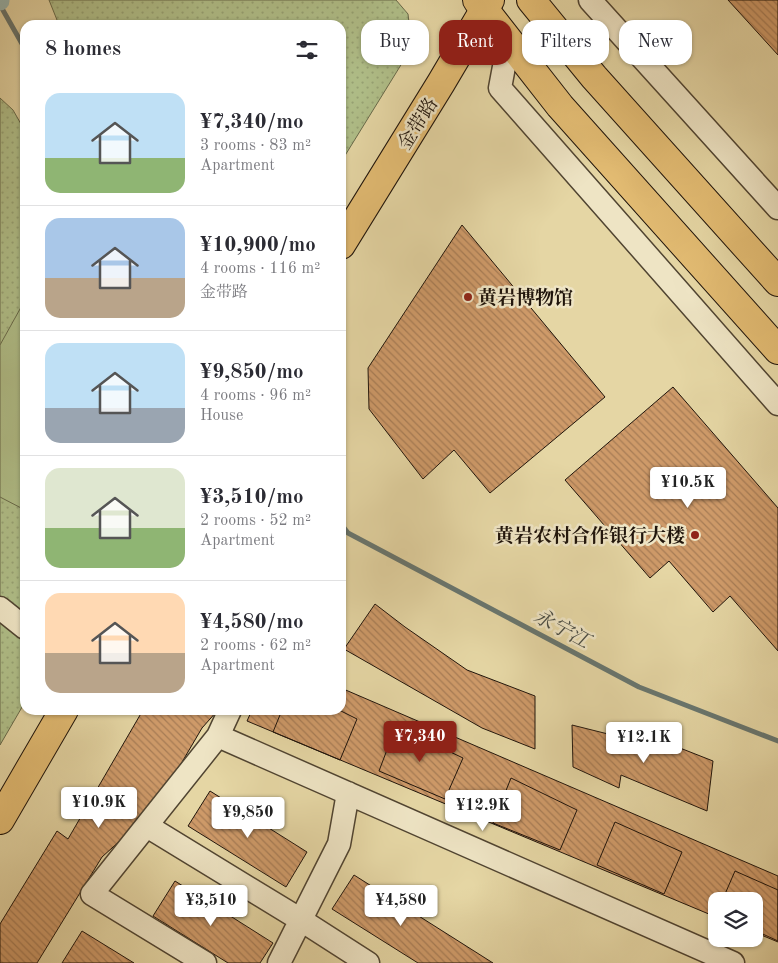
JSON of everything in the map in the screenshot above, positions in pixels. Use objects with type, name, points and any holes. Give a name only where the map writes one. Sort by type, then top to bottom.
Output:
[{"type":"main road","points":[[538,1],[594,77],[778,282]]},
{"type":"main road","points":[[484,3],[495,20]]},
{"type":"main road","name":"金带路","points":[[346,237],[441,83],[484,3]]},
{"type":"main road","points":[[512,44],[560,106],[778,350]]},
{"type":"main road","points":[[0,820],[61,715]]},
{"type":"street","points":[[590,0],[778,208]]},
{"type":"street","points":[[504,65],[500,88],[778,404]]},
{"type":"street","points":[[0,608],[20,624]]},
{"type":"street","points":[[205,963],[92,894],[218,736],[228,715]]},
{"type":"street","points":[[218,736],[348,793],[708,958],[733,963]]},
{"type":"street","points":[[279,963],[339,844],[348,793]]},
{"type":"street","points":[[147,826],[368,963]]},
{"type":"green space","points":[[49,0],[396,0],[408,14],[409,20],[361,20],[361,65],[401,65],[346,154],[346,20],[57,20]]},
{"type":"green space","points":[[0,98],[13,110],[20,122],[20,711],[0,745]]},
{"type":"green space","points":[[20,309],[20,507],[0,497],[0,345]]},
{"type":"building","points":[[728,0],[778,0],[778,55]]},
{"type":"building","name":"黄岩博物馆","points":[[462,225],[605,397],[490,493],[454,450],[423,479],[369,409],[368,368]]},
{"type":"building","name":"黄岩农村合作银行大楼","points":[[673,387],[778,508],[778,651],[730,596],[713,612],[669,561],[650,578],[565,480]]},
{"type":"building","points":[[375,604],[467,670],[535,696],[535,749],[482,728],[346,650],[346,646]]},
{"type":"building","points":[[346,690],[778,876],[778,942],[763,936],[763,892],[708,892],[708,914],[247,721],[250,715],[346,715]]},
{"type":"building","points":[[346,714],[357,719],[340,760],[273,732],[280,715]]},
{"type":"building","points":[[140,715],[214,715],[202,728],[154,810],[102,857],[37,963],[0,963],[0,924],[57,831],[68,839]]},
{"type":"building","points":[[572,725],[608,734],[652,737],[713,761],[707,811],[621,775],[619,788],[573,767]]},
{"type":"building","points":[[396,726],[463,758],[445,799],[379,771]]},
{"type":"building","points":[[511,778],[577,810],[560,850],[493,823]]},
{"type":"building","points":[[210,791],[307,852],[286,887],[188,826]]},
{"type":"building","points":[[615,822],[682,852],[664,894],[597,865]]},
{"type":"building","points":[[735,871],[778,890],[778,941],[763,934],[763,892],[726,892]]},
{"type":"building","points":[[354,875],[493,963],[418,963],[332,909]]},
{"type":"building","points":[[175,881],[273,943],[260,963],[228,963],[153,916]]},
{"type":"building","points":[[82,931],[134,963],[62,963]]},
{"type":"waterway","name":"永宁江","points":[[0,5],[20,40]]},
{"type":"waterway","name":"永宁江","points":[[346,530],[639,687],[778,741]]},
{"type":"place","name":"黄岩博物馆","points":[[468,297]]},
{"type":"place","name":"黄岩农村合作银行大楼","points":[[695,535]]}]
